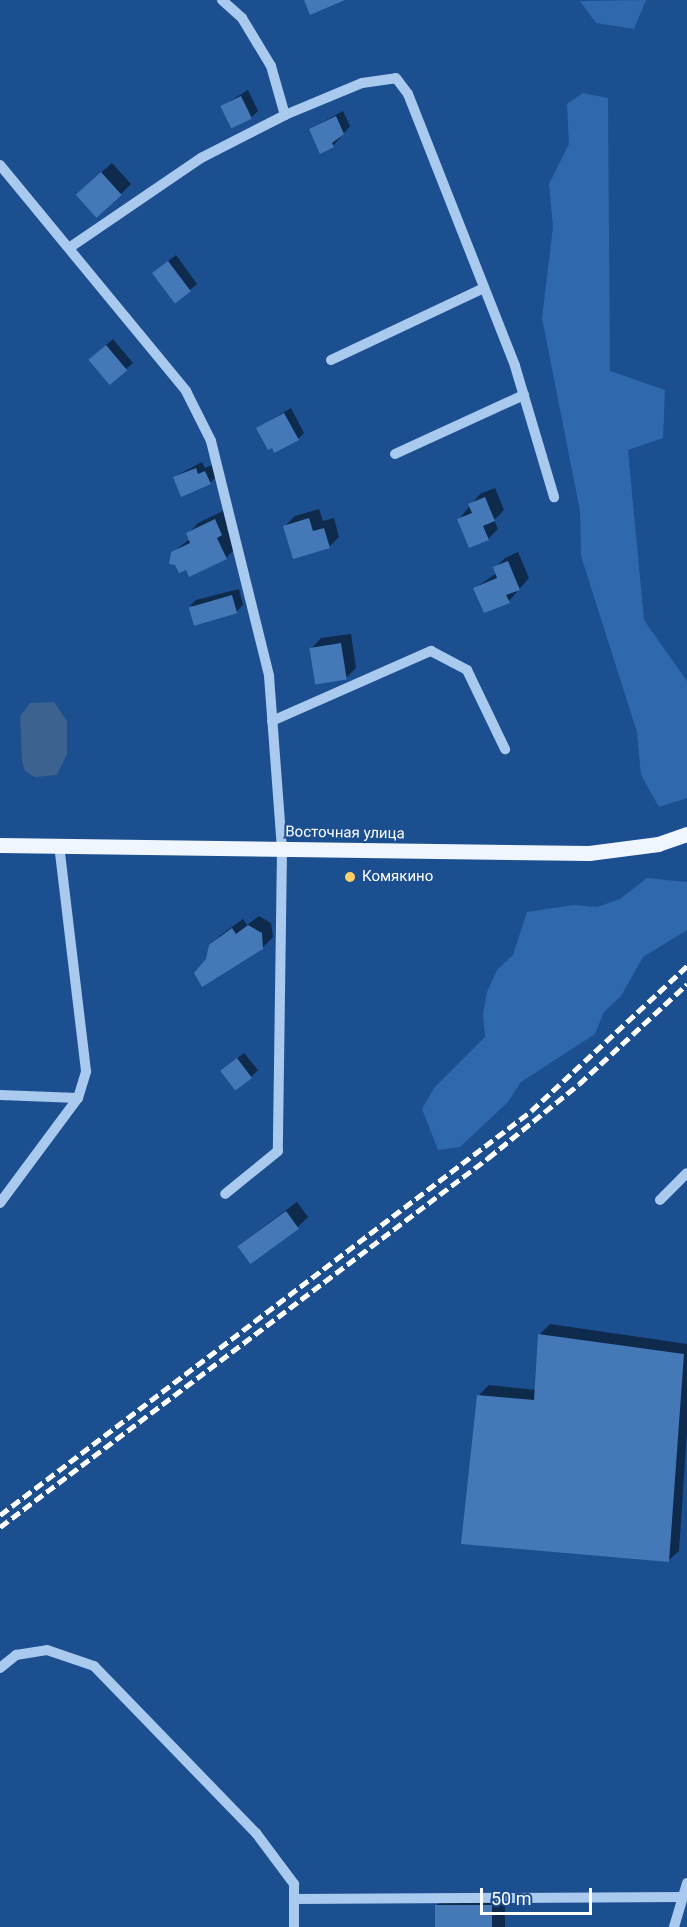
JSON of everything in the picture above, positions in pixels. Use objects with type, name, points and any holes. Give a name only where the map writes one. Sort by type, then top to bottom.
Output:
[{"type":"main road","name":"Восточная улица","points":[[0,845],[589,853],[648,845],[687,834]]},
{"type":"street","points":[[222,0],[242,18],[271,66],[285,115]]},
{"type":"street","points":[[69,248],[201,158],[285,115],[362,83],[396,78],[408,94],[484,288],[524,395],[554,497]]},
{"type":"street","points":[[0,165],[186,391],[211,441],[269,676],[282,850],[278,1151],[225,1194]]},
{"type":"street","points":[[331,360],[484,288]]},
{"type":"street","points":[[395,454],[524,395]]},
{"type":"street","points":[[272,721],[431,651],[467,670],[505,749]]},
{"type":"street","points":[[0,1203],[78,1098],[86,1071],[58,846]]},
{"type":"street","points":[[0,1095],[78,1098]]},
{"type":"street","points":[[660,1200],[687,1173]]},
{"type":"street","points":[[0,1668],[16,1655],[47,1650],[94,1666],[256,1833],[294,1884],[294,1927]]},
{"type":"street","points":[[674,1927],[687,1884]]},
{"type":"street","points":[[294,1899],[682,1897]]},
{"type":"shaded area","points":[[646,0],[634,29],[596,23],[580,1]]},
{"type":"shaded area","points":[[583,93],[608,98],[610,371],[665,390],[663,438],[628,450],[644,620],[687,681],[687,798],[659,807],[641,775],[637,732],[581,556],[580,511],[542,318],[553,227],[549,184],[569,144],[567,104]]},
{"type":"shaded area","points":[[54,702],[67,721],[67,754],[57,775],[35,777],[25,771],[22,760],[20,716],[30,703]]},
{"type":"shaded area","points":[[647,878],[687,882],[687,930],[643,957],[621,996],[604,1012],[595,1034],[521,1082],[508,1102],[460,1147],[438,1150],[422,1109],[434,1088],[485,1037],[483,1014],[487,992],[497,970],[513,955],[527,912],[573,905],[597,907],[620,899]]},
{"type":"building","points":[[304,0],[345,0],[310,15]]},
{"type":"building","points":[[241,96],[252,118],[231,129],[220,106]]},
{"type":"building","points":[[336,116],[344,134],[332,143],[334,147],[320,154],[309,129]]},
{"type":"building","points":[[101,172],[122,195],[96,218],[76,195]]},
{"type":"building","points":[[168,261],[191,291],[175,303],[152,273]]},
{"type":"building","points":[[106,345],[127,370],[110,385],[88,360]]},
{"type":"building","points":[[284,413],[299,440],[274,453],[272,448],[268,450],[256,428]]},
{"type":"building","points":[[196,468],[198,474],[205,471],[211,484],[181,497],[173,477]]},
{"type":"building","points":[[485,497],[495,521],[483,526],[489,540],[469,548],[457,519],[472,513],[468,504]]},
{"type":"building","points":[[309,518],[313,531],[324,528],[330,548],[293,559],[283,526]]},
{"type":"building","points":[[215,519],[222,535],[217,538],[227,559],[189,577],[186,570],[179,573],[175,565],[169,564],[171,552],[190,543],[186,533]]},
{"type":"building","points":[[508,561],[520,590],[506,595],[510,603],[484,613],[473,588],[497,578],[493,567]]},
{"type":"building","points":[[232,595],[237,613],[194,626],[189,607]]},
{"type":"building","points":[[341,643],[347,680],[315,685],[309,648]]},
{"type":"building","points":[[248,925],[262,933],[263,949],[202,987],[194,973],[206,959],[209,945],[232,928],[236,934]]},
{"type":"building","points":[[237,1058],[252,1078],[235,1091],[220,1071]]},
{"type":"building","points":[[286,1211],[299,1229],[250,1264],[237,1246]]},
{"type":"building","points":[[538,1334],[684,1354],[669,1562],[461,1544],[477,1395],[534,1400]]},
{"type":"building","points":[[435,1905],[492,1905],[492,1927],[435,1927]]},
{"type":"railway","points":[[0,1515],[531,1111],[687,966]]},
{"type":"railway","points":[[0,1527],[488,1158],[579,1084],[687,984]]},
{"type":"place","name":"Комякино","points":[[350,877]]}]
